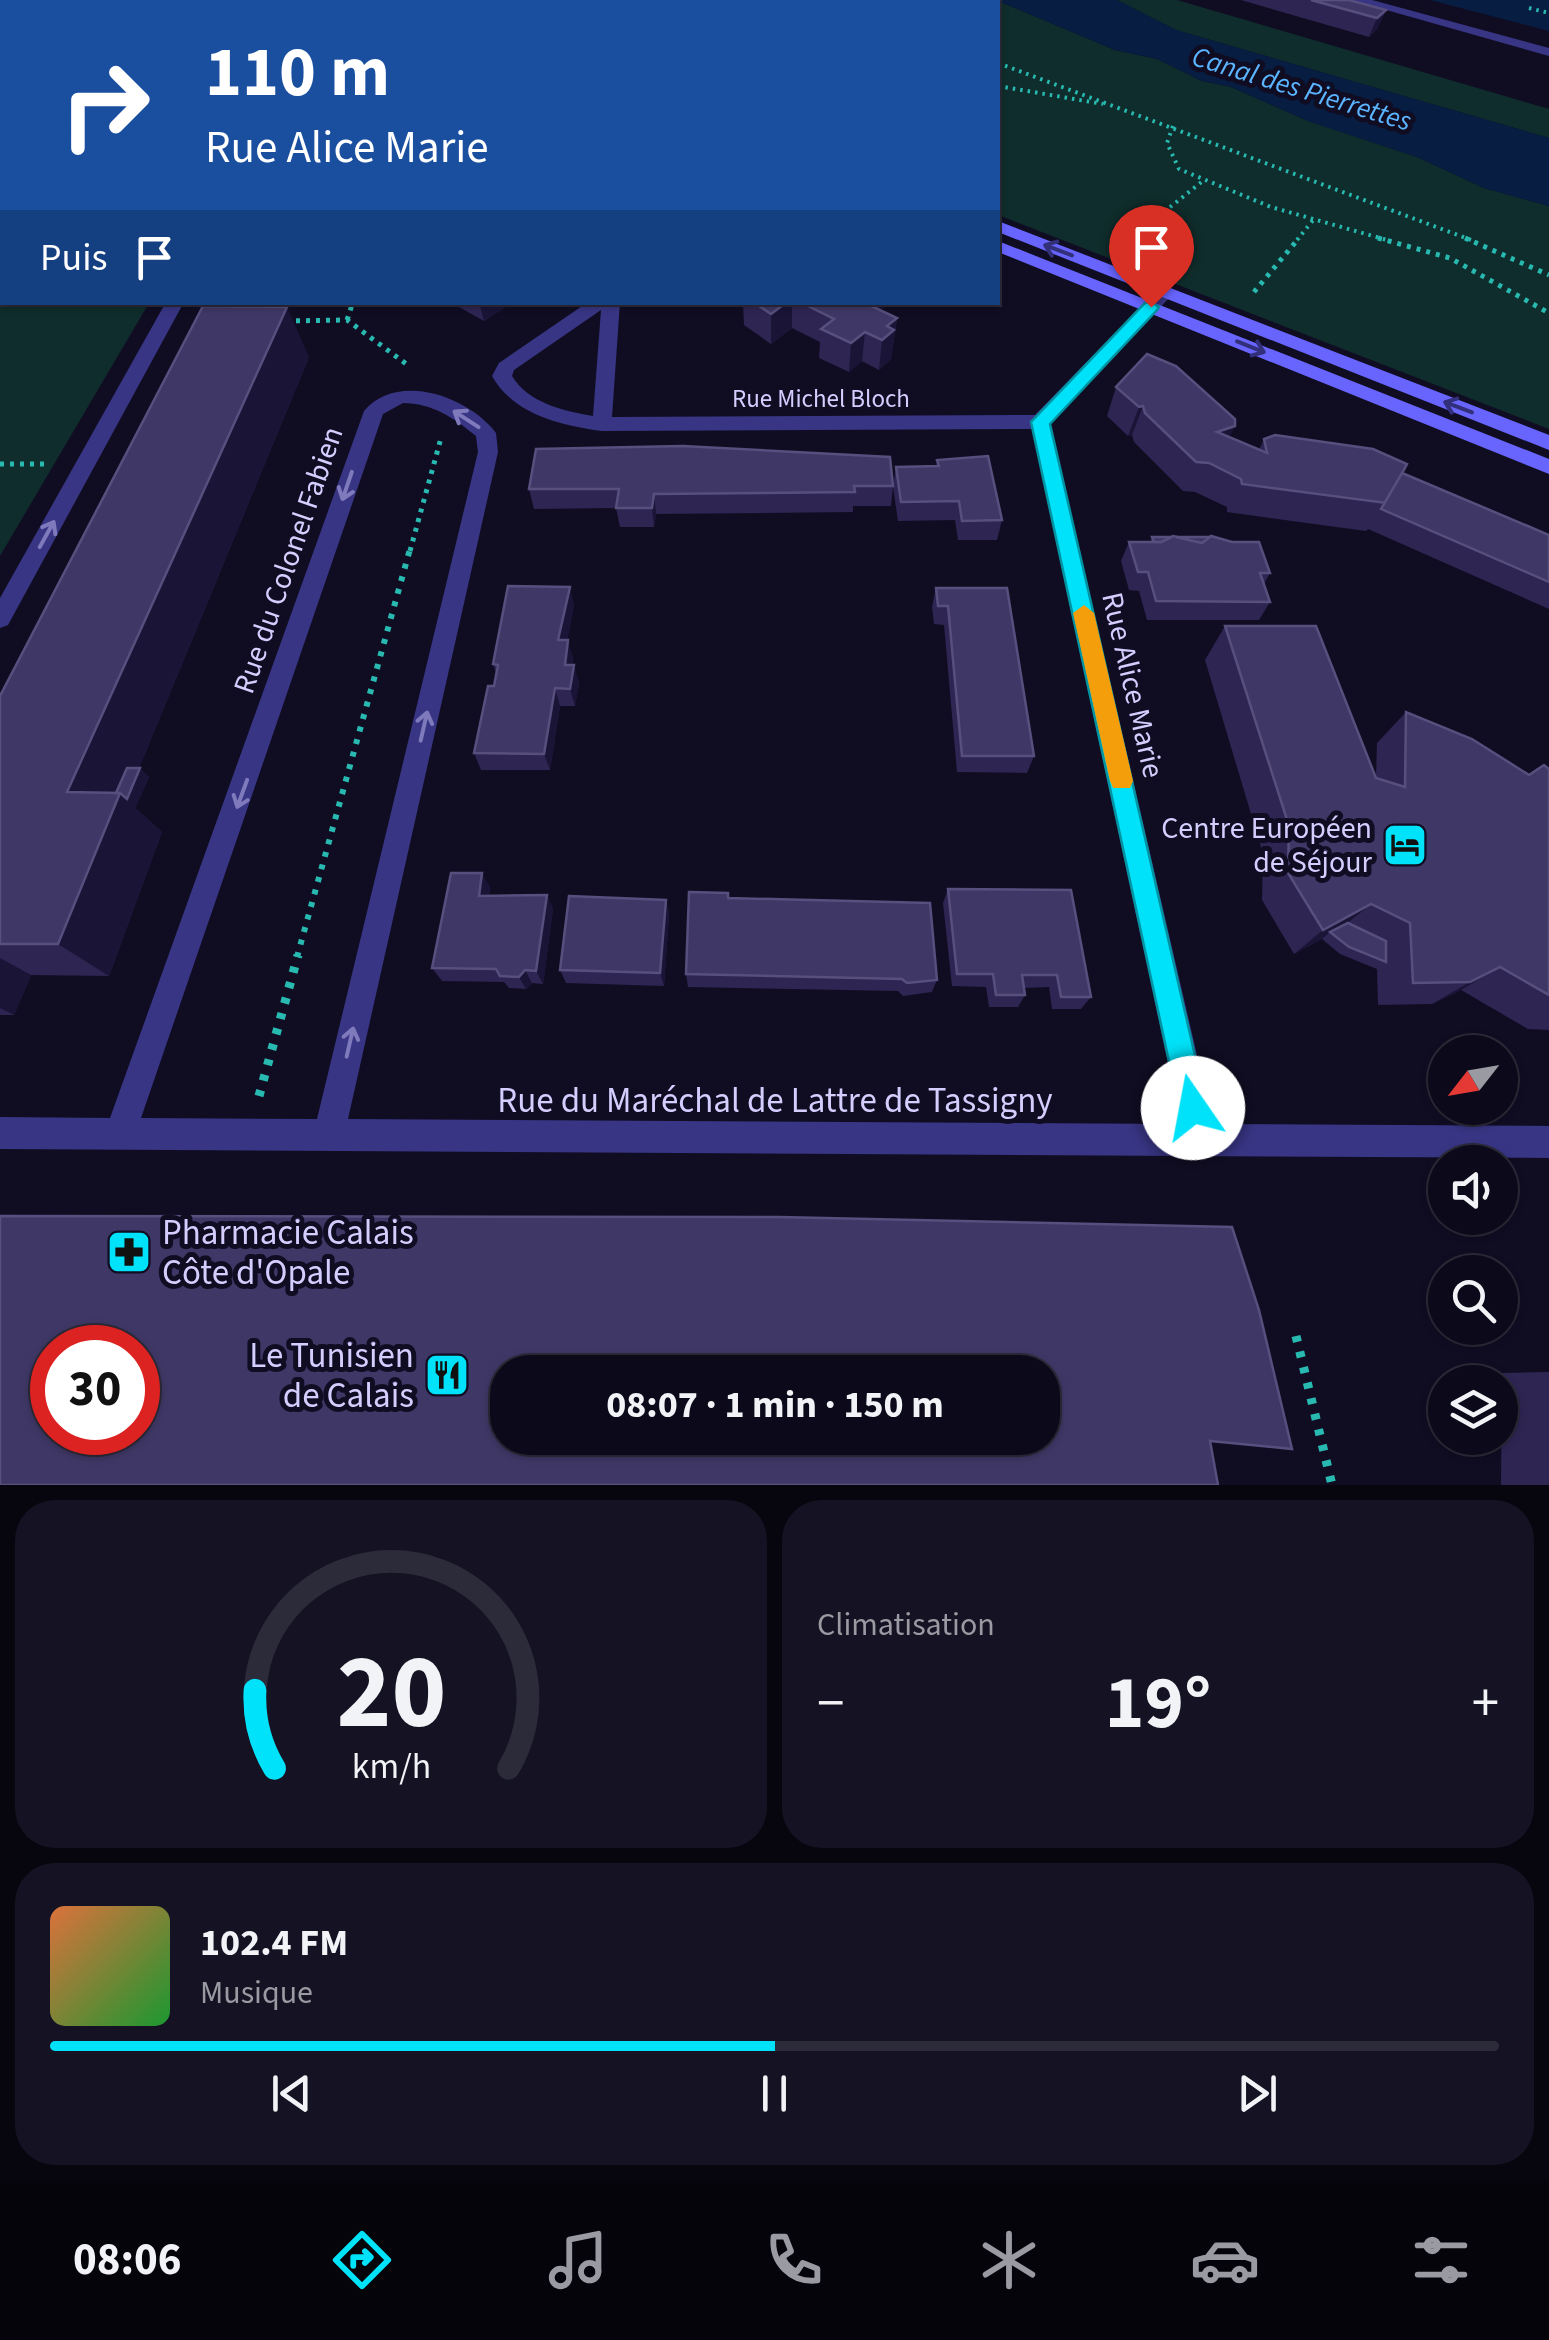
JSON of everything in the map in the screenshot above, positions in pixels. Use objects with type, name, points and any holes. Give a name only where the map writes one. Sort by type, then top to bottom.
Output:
[{"type":"street","points":[[1358,0],[1549,52]]},
{"type":"street","points":[[1000,227],[1158,299],[1549,466]]},
{"type":"street","points":[[1000,247],[1158,299],[1549,442]]},
{"type":"street","points":[[1040,422],[1158,299]]},
{"type":"street","points":[[0,619],[173,305]]},
{"type":"street","name":"Rue Michel Bloch","points":[[597,305],[506,367],[502,376],[512,392],[556,415],[602,424],[1040,422]]},
{"type":"street","points":[[602,424],[610,305]]},
{"type":"street","name":"Rue du Colonel Fabien","points":[[120,1135],[374,411],[387,399],[399,396],[441,404]]},
{"type":"street","points":[[328,1137],[488,452],[486,433],[441,404]]},
{"type":"street","name":"Rue Alice Marie","points":[[1040,422],[1200,1138]]},
{"type":"street","name":"Rue du Maréchal de Lattre de Tassigny","points":[[0,1133],[1549,1142]]},
{"type":"path","points":[[1529,8],[1549,14]]},
{"type":"path","points":[[1000,64],[1428,221],[1549,275]]},
{"type":"path","points":[[1000,86],[1120,106]]},
{"type":"path","points":[[1173,126],[1167,143],[1180,169],[1271,206],[1450,258],[1549,313]]},
{"type":"path","points":[[1115,251],[1204,179]]},
{"type":"path","points":[[1247,301],[1314,219]]},
{"type":"path","points":[[347,320],[352,305]]},
{"type":"path","points":[[248,1136],[441,404],[405,361],[347,320],[268,321]]},
{"type":"path","points":[[1296,1336],[1332,1485]]},
{"type":"green space","points":[[1117,0],[1177,0],[1549,109],[1549,138],[1176,30]]},
{"type":"green space","points":[[1000,2],[1115,50],[1157,59],[1202,81],[1231,87],[1308,121],[1417,157],[1484,188],[1549,206],[1549,429],[1000,216]]},
{"type":"green space","points":[[0,305],[148,305],[0,556]]},
{"type":"water","name":"Canal des Pierrettes","points":[[1000,0],[1117,0],[1176,30],[1549,138],[1549,206],[1484,188],[1417,157],[1308,121],[1231,87],[1202,81],[1157,59],[1115,50]]},
{"type":"water","points":[[1430,0],[1549,0],[1549,31]]},
{"type":"building","points":[[1311,0],[1349,0],[1386,10],[1377,18]]},
{"type":"building","points":[[758,305],[783,305],[771,314]]},
{"type":"building","points":[[806,305],[869,305],[897,318],[887,326],[894,330],[882,340],[865,332],[851,343],[821,329],[834,319]]},
{"type":"building","points":[[203,306],[287,307],[67,792],[120,793],[58,944],[0,944],[0,696]]},
{"type":"building","points":[[1147,354],[1176,366],[1235,419],[1235,426],[1217,432],[1267,453],[1264,439],[1275,435],[1373,449],[1407,464],[1386,503],[1242,484],[1241,479],[1209,463],[1196,462],[1145,413],[1143,406],[1139,407],[1116,387]]},
{"type":"building","points":[[683,446],[890,457],[893,486],[854,486],[855,492],[654,494],[652,508],[616,508],[619,489],[529,489],[536,449]]},
{"type":"building","points":[[988,456],[1002,520],[962,521],[959,501],[901,502],[896,467],[939,466],[937,460]]},
{"type":"building","points":[[1402,473],[1549,535],[1549,582],[1381,509]]},
{"type":"building","points":[[1173,536],[1202,543],[1211,536],[1232,542],[1259,542],[1270,573],[1260,573],[1270,602],[1156,601],[1148,572],[1138,572],[1129,542],[1161,542]]},
{"type":"building","points":[[1152,537],[1172,537],[1154,542]]},
{"type":"building","points":[[1176,537],[1210,537],[1202,543]]},
{"type":"building","points":[[508,586],[570,587],[558,640],[568,640],[565,665],[574,665],[570,689],[555,688],[544,754],[474,753],[488,686],[494,686],[498,665],[493,664]]},
{"type":"building","points":[[936,588],[1007,588],[1034,756],[962,756],[948,606],[938,606]]},
{"type":"building","name":"Centre Européen de Séjour","points":[[1225,626],[1316,626],[1376,778],[1405,787],[1406,712],[1472,739],[1529,775],[1544,765],[1549,769],[1549,995],[1500,967],[1470,982],[1413,983],[1410,923],[1371,904],[1323,930],[1288,873],[1289,826]]},
{"type":"building","points":[[127,768],[140,768],[127,799],[116,793]]},
{"type":"building","points":[[451,873],[482,873],[479,896],[547,895],[536,971],[525,970],[519,977],[500,976],[496,969],[432,968]]},
{"type":"building","points":[[948,889],[1071,890],[1091,997],[1061,997],[1057,975],[1022,975],[1025,995],[996,995],[993,974],[957,974]]},
{"type":"building","points":[[689,892],[728,893],[728,898],[930,903],[937,980],[907,983],[902,979],[686,974]]},
{"type":"building","points":[[569,896],[666,900],[660,973],[560,970]]},
{"type":"building","points":[[1348,923],[1386,941],[1386,962],[1349,947],[1330,932]]},
{"type":"building","points":[[0,1216],[779,1217],[1232,1227],[1259,1310],[1292,1449],[1210,1441],[1218,1485],[0,1485]]},
{"type":"slow traffic","points":[[1084,613],[1121,781]]},
{"type":"place","name":"Centre Européen de Séjour","points":[[1405,845]]},
{"type":"place","name":"Pharmacie Calais Côte d'Opale","points":[[129,1252]]},
{"type":"place","name":"Le Tunisien de Calais","points":[[447,1375]]},
{"type":"route","points":[[1151,307],[1040,422],[1193,1108]]}]
